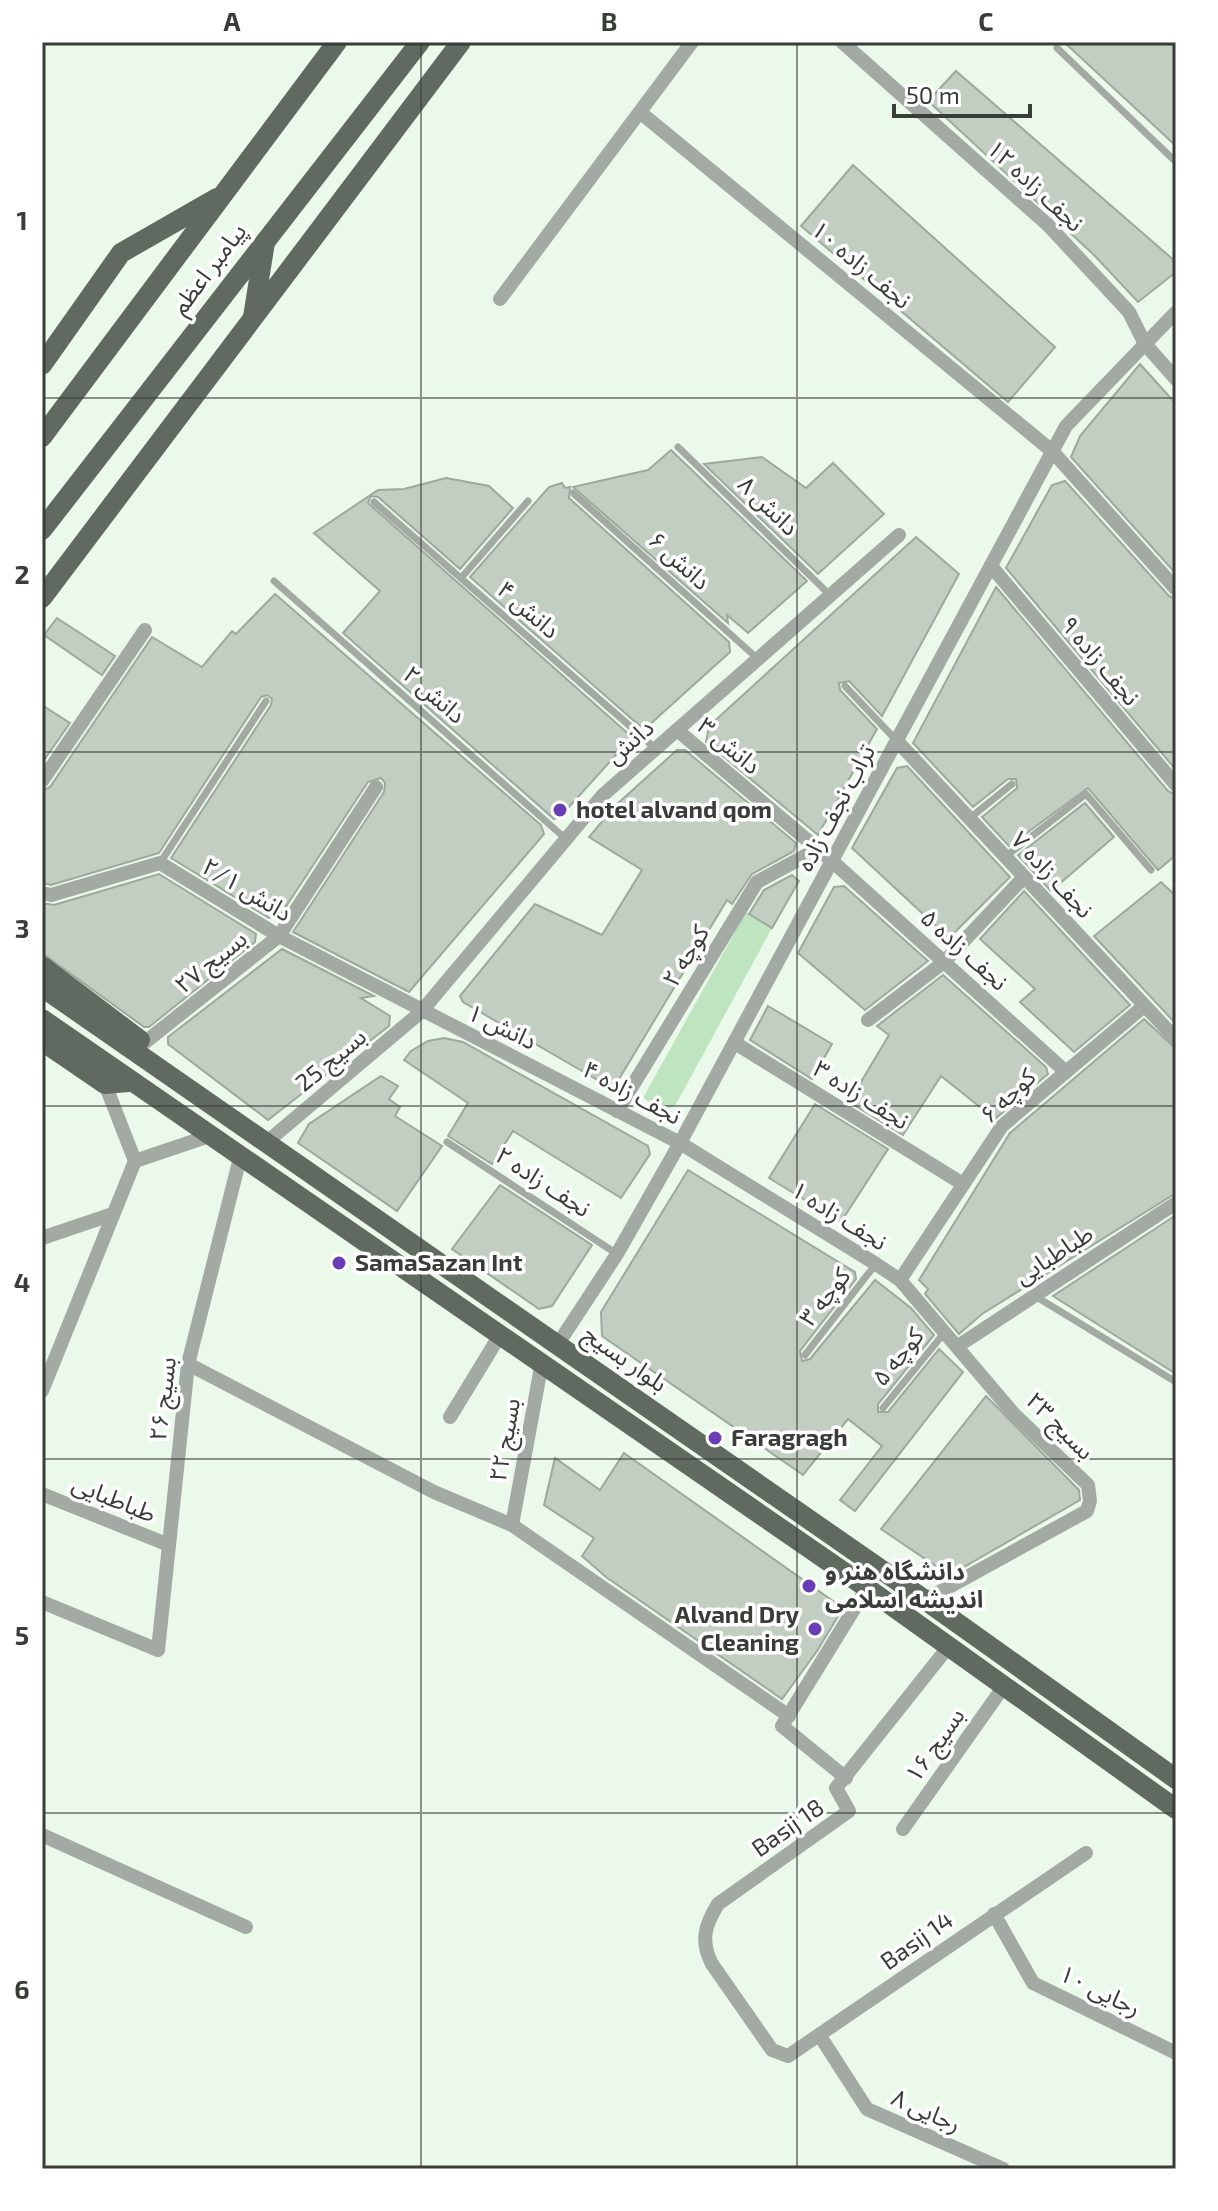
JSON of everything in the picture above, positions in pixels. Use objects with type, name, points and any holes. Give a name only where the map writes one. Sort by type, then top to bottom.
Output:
[{"type":"main road","name":"پیامبر اعظم","points":[[42,437],[337,42]]},
{"type":"main road","name":"پیامبر اعظم","points":[[42,530],[420,42]]},
{"type":"main road","points":[[42,598],[461,42]]},
{"type":"main road","points":[[42,365],[121,253],[224,194]]},
{"type":"main road","points":[[252,321],[266,238]]},
{"type":"main road","points":[[42,966],[146,1051]]},
{"type":"main road","name":"بلوار بسیج","points":[[42,987],[146,1051],[268,1141],[1174,1778]]},
{"type":"main road","name":"بلوار بسیج","points":[[42,1019],[128,1082],[542,1362],[867,1588],[1168,1804]]},
{"type":"main road","points":[[42,1041],[105,1084],[128,1082]]},
{"type":"main road","points":[[1168,1804],[1169,1788],[1174,1778]]},
{"type":"street","points":[[500,299],[692,42]]},
{"type":"street","name":"نجف زاده ۱۲","points":[[842,42],[1048,225],[1129,312],[1145,344],[1176,379]]},
{"type":"street","name":"نجف زاده ۱۰","points":[[641,113],[1052,451],[1176,589]]},
{"type":"street","name":"تراب نجف زاده","points":[[558,1344],[617,1254],[680,1143],[1066,426],[1176,312]]},
{"type":"street","name":"دانش","points":[[421,1012],[603,795],[899,535]]},
{"type":"street","name":"نجف زاده ۹","points":[[991,566],[1176,785]]},
{"type":"street","points":[[42,781],[145,630]]},
{"type":"street","name":"دانش ۳","points":[[677,730],[818,849]]},
{"type":"street","name":"نجف زاده ۷","points":[[897,741],[1176,1039]]},
{"type":"street","name":"بسیج ۲۷","points":[[146,1051],[279,936],[376,787]]},
{"type":"street","name":"نجف زاده ۵","points":[[818,849],[1066,1072]]},
{"type":"street","name":"کوچه ۲","points":[[617,1111],[757,882],[818,849]]},
{"type":"street","points":[[42,893],[51,895],[160,863]]},
{"type":"street","name":"دانش ۲/۱","points":[[160,863],[279,936],[421,1012]]},
{"type":"street","points":[[868,1020],[944,962],[1024,877]]},
{"type":"street","name":"کوچه ۶","points":[[900,1280],[1002,1126],[1144,1006]]},
{"type":"street","name":"دانش ۱","points":[[421,1012],[564,1081]]},
{"type":"street","name":"بسیج 25","points":[[268,1141],[421,1012]]},
{"type":"street","name":"نجف زاده ۳","points":[[735,1043],[963,1184]]},
{"type":"street","name":"نجف زاده ۴","points":[[564,1081],[680,1143]]},
{"type":"street","points":[[42,1391],[135,1161],[105,1084]]},
{"type":"street","points":[[135,1161],[209,1136]]},
{"type":"street","name":"نجف زاده ۱","points":[[680,1143],[900,1280],[958,1346]]},
{"type":"street","name":"بسیج ۲۶","points":[[42,1602],[158,1650],[188,1364],[240,1158]]},
{"type":"street","name":"طباطبایی","points":[[958,1346],[1176,1203]]},
{"type":"street","points":[[42,1238],[113,1214]]},
{"type":"street","points":[[450,1417],[500,1335]]},
{"type":"street","name":"بسیج ۲۳","points":[[925,1600],[1089,1508],[1088,1485],[1014,1414],[958,1346]]},
{"type":"street","name":"بسیج ۲۲","points":[[512,1525],[542,1362]]},
{"type":"street","points":[[188,1364],[434,1492],[512,1525],[789,1716]]},
{"type":"street","name":"طباطبایی","points":[[42,1494],[169,1545]]},
{"type":"street","points":[[846,1778],[782,1726],[867,1588]]},
{"type":"street","name":"Basij 18","points":[[772,2050],[712,1964],[706,1953],[704,1927],[718,1904],[849,1811],[835,1790],[949,1646]]},
{"type":"street","name":"بسیج ۱۶","points":[[903,1829],[1004,1686]]},
{"type":"street","points":[[42,1835],[246,1927]]},
{"type":"street","name":"Basij 14","points":[[772,2050],[788,2056],[820,2036],[1086,1853]]},
{"type":"street","name":"رجایی ۱۰","points":[[994,1914],[1033,1983],[1176,2053]]},
{"type":"street","name":"رجایی ۸","points":[[820,2036],[867,2109],[1003,2169]]},
{"type":"lane","points":[[1057,48],[1176,162]]},
{"type":"lane","name":"دانش ۸","points":[[678,447],[830,595]]},
{"type":"lane","name":"دانش ۶","points":[[573,493],[758,659]]},
{"type":"lane","points":[[461,578],[528,501]]},
{"type":"lane","name":"دانش ۴","points":[[374,502],[656,749]]},
{"type":"lane","name":"دانش ۲","points":[[274,581],[567,840]]},
{"type":"lane","points":[[845,686],[897,741]]},
{"type":"lane","points":[[160,863],[266,701]]},
{"type":"lane","points":[[969,818],[1012,784]]},
{"type":"lane","points":[[1005,857],[1086,794],[1151,870]]},
{"type":"lane","name":"نجف زاده ۲","points":[[447,1142],[617,1254]]},
{"type":"lane","name":"کوچه ۳","points":[[805,1355],[876,1264]]},
{"type":"lane","points":[[1033,1295],[1176,1382]]},
{"type":"lane","name":"کوچه ۵","points":[[883,1408],[945,1331]]},
{"type":"green space","points":[[746,912],[772,928],[675,1106],[662,1110],[643,1098]]},
{"type":"building","points":[[1064,42],[1176,42],[1176,146]]},
{"type":"building","points":[[956,71],[1176,262],[1176,272],[1138,302],[1094,255],[928,101]]},
{"type":"building","points":[[853,165],[1055,347],[1008,402],[801,226]]},
{"type":"building","points":[[1140,364],[1176,404],[1176,574],[1071,457],[1080,436]]},
{"type":"building","points":[[671,450],[807,581],[748,633],[727,615],[728,623],[573,487],[648,470]]},
{"type":"building","points":[[762,457],[806,488],[833,463],[884,514],[818,574],[704,464]]},
{"type":"building","points":[[446,478],[489,486],[513,508],[460,569],[378,497],[371,496],[368,503],[632,737],[561,816],[554,819],[343,633],[380,591],[314,533],[378,490],[404,489]]},
{"type":"building","points":[[1065,481],[1169,596],[1176,599],[1176,770],[1006,568],[1052,485]]},
{"type":"building","points":[[562,483],[565,488],[570,487],[569,498],[729,642],[730,652],[648,726],[641,727],[470,577],[549,487]]},
{"type":"building","points":[[916,537],[959,574],[882,716],[849,681],[839,683],[840,690],[877,729],[818,835],[706,742],[709,726]]},
{"type":"building","points":[[996,587],[1168,791],[1176,795],[1176,855],[1158,870],[1088,788],[1009,846],[982,817],[1017,788],[1016,779],[1008,779],[973,807],[913,743]]},
{"type":"building","points":[[275,594],[541,825],[544,834],[409,992],[293,932],[384,792],[385,783],[381,778],[368,782],[281,914],[269,918],[171,858],[271,705],[272,699],[267,695],[261,697],[159,853],[51,885],[42,883],[42,791],[50,787],[152,637],[202,667],[232,631],[236,634]]},
{"type":"building","points":[[57,618],[115,656],[102,675],[44,635]]},
{"type":"building","points":[[42,705],[70,723],[42,763]]},
{"type":"building","points":[[677,750],[685,750],[796,843],[794,851],[752,874],[732,904],[727,900],[613,1089],[463,1002],[460,996],[535,904],[602,935],[642,870],[589,837],[616,805]]},
{"type":"building","points":[[907,766],[1010,877],[949,938],[852,848],[897,768]]},
{"type":"building","points":[[1085,803],[1114,837],[1051,891],[1018,855]]},
{"type":"building","points":[[159,874],[256,934],[255,942],[149,1027],[144,1027],[42,953],[42,903],[54,905]]},
{"type":"building","points":[[792,875],[799,881],[772,928],[749,914],[764,890]]},
{"type":"building","points":[[1161,882],[1176,896],[1176,1024],[1094,936]]},
{"type":"building","points":[[844,886],[928,961],[865,1010],[798,953],[834,887]]},
{"type":"building","points":[[1024,891],[1130,1005],[1074,1052],[1020,1002],[1035,989],[980,939]]},
{"type":"building","points":[[282,949],[374,996],[361,998],[390,1016],[389,1026],[268,1120],[168,1044],[168,1037]]},
{"type":"building","points":[[943,975],[1046,1067],[1048,1074],[995,1119],[941,1076],[903,1135],[849,1102],[889,1035],[877,1026]]},
{"type":"building","points":[[768,1006],[832,1044],[812,1079],[750,1040]]},
{"type":"building","points":[[1144,1019],[1176,1049],[1176,1193],[982,1314],[959,1334],[925,1294],[928,1289],[919,1280],[1010,1133]]},
{"type":"building","points":[[444,1038],[463,1042],[648,1146],[650,1154],[621,1198],[513,1131],[492,1164],[448,1136],[468,1103],[404,1060],[411,1051],[428,1041]]},
{"type":"building","points":[[381,1076],[398,1086],[389,1099],[400,1107],[395,1116],[442,1146],[397,1211],[298,1143],[309,1124]]},
{"type":"building","points":[[815,1104],[888,1149],[841,1222],[769,1178]]},
{"type":"building","points":[[688,1170],[855,1272],[856,1279],[800,1351],[802,1361],[810,1359],[875,1280],[911,1308],[934,1335],[878,1404],[878,1412],[888,1412],[939,1349],[963,1372],[855,1511],[840,1500],[882,1446],[848,1419],[803,1475],[602,1336],[601,1312]]},
{"type":"building","points":[[500,1185],[592,1245],[552,1306],[539,1309],[452,1249]]},
{"type":"building","points":[[1176,1215],[1176,1374],[1053,1296]]},
{"type":"building","points":[[986,1396],[1079,1490],[1080,1500],[957,1571],[943,1571],[881,1529]]},
{"type":"building","points":[[624,1453],[840,1606],[840,1613],[817,1651],[782,1699],[606,1577],[582,1556],[594,1538],[544,1505],[555,1458],[600,1490]]},
{"type":"place","name":"hotel alvand qom","points":[[560,810]]},
{"type":"place","name":"SamaSazan Int","points":[[339,1263]]},
{"type":"place","name":"Faragragh","points":[[715,1438]]},
{"type":"place","name":"دانشگاه هنر و اندیشه اسلامی","points":[[809,1586]]},
{"type":"place","name":"Alvand Dry Cleaning","points":[[815,1629]]}]
